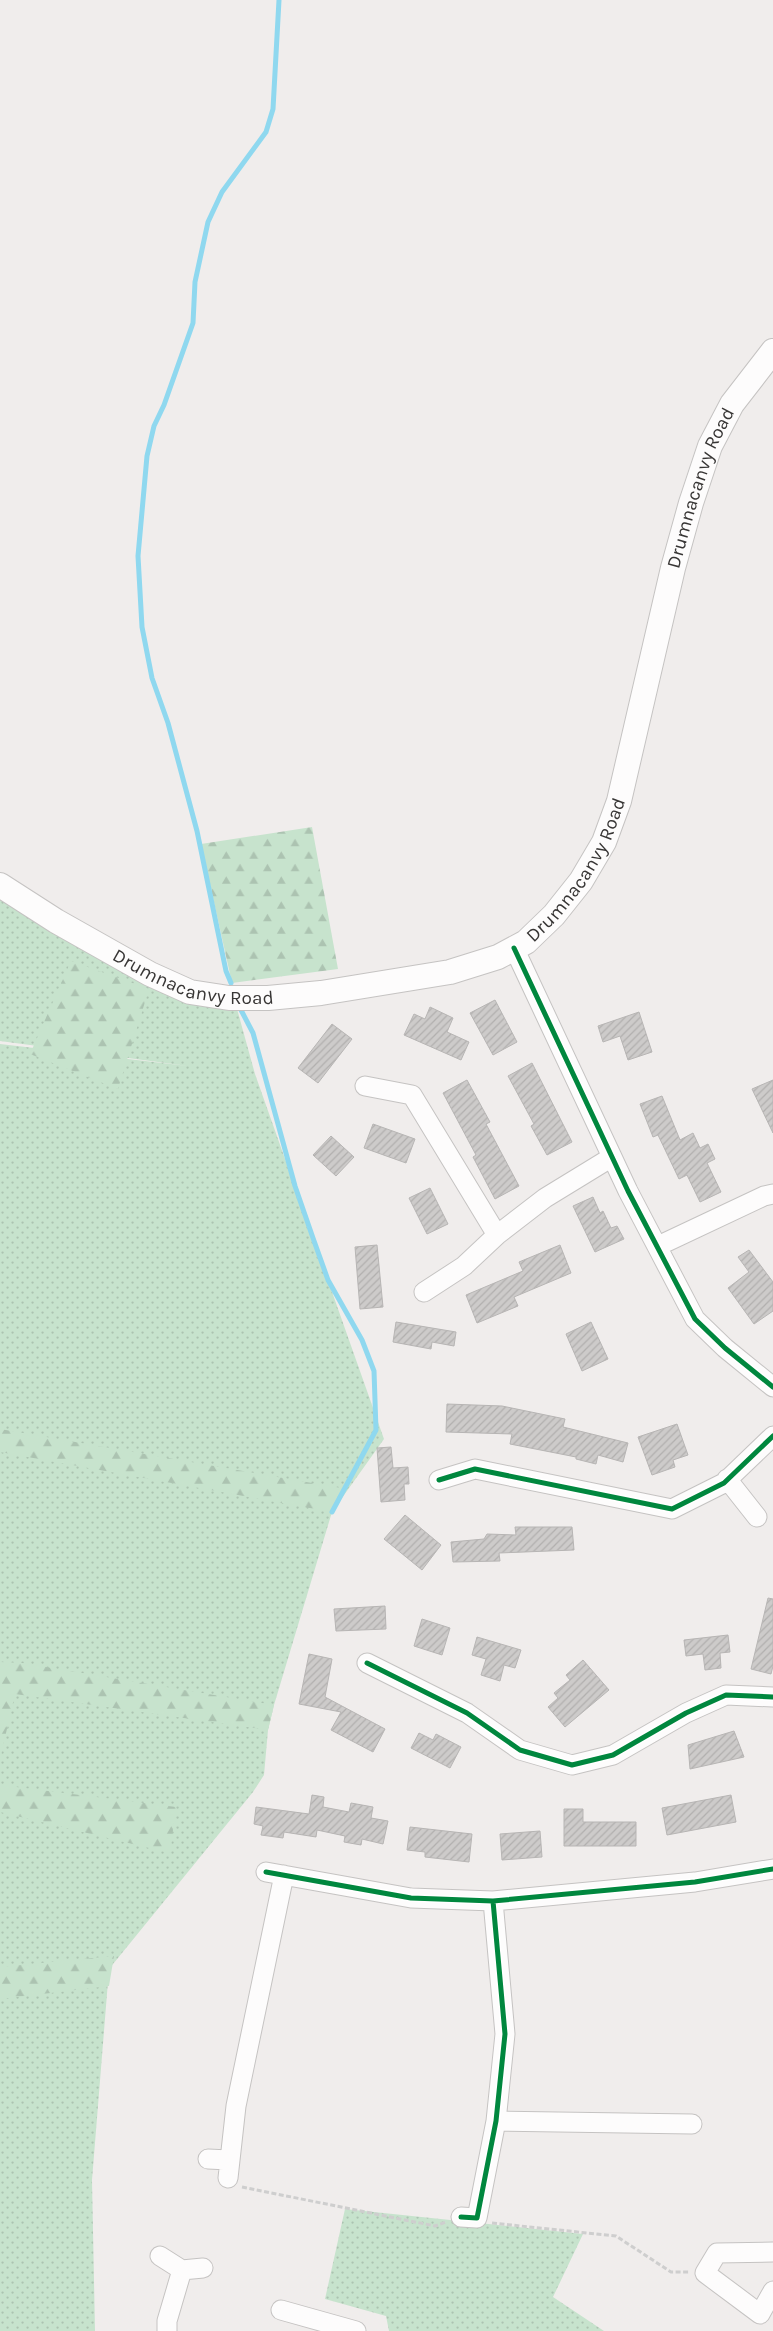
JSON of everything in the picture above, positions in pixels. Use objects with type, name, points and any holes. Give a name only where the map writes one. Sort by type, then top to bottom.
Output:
[{"type":"main road","name":"Drumnacanvy Road","points":[[0,885],[56,921],[150,974],[190,992],[229,998],[268,998],[321,993],[450,972],[498,957],[526,942],[554,915],[581,881],[604,842],[619,801],[672,568],[710,446],[732,404],[773,351]]},
{"type":"street","points":[[514,948],[612,1157],[695,1319],[725,1348],[773,1387]]},
{"type":"street","points":[[365,1086],[412,1095],[497,1235]]},
{"type":"street","points":[[424,1292],[464,1266],[497,1235],[545,1198],[612,1157]]},
{"type":"street","points":[[658,1246],[764,1196],[773,1194]]},
{"type":"street","points":[[439,1480],[476,1469],[672,1509],[727,1479],[773,1436]]},
{"type":"street","points":[[727,1479],[758,1517]]},
{"type":"street","points":[[367,1663],[468,1713],[520,1750],[572,1765],[613,1755],[686,1713],[726,1695],[773,1697]]},
{"type":"street","points":[[208,2159],[229,2169],[236,2106],[275,1873],[411,1898],[493,1902],[695,1882],[773,1869]]},
{"type":"street","points":[[469,2218],[496,2121],[505,2034],[493,1902]]},
{"type":"street","points":[[496,2121],[692,2124]]},
{"type":"street","points":[[773,2252],[717,2253],[705,2273],[760,2314],[773,2291]]},
{"type":"street","points":[[160,2256],[182,2270],[204,2268]]},
{"type":"street","points":[[167,2331],[167,2320],[182,2270]]},
{"type":"street","points":[[281,2310],[312,2325],[356,2331]]},
{"type":"path","points":[[229,2169],[245,2190],[434,2226],[469,2218],[499,2225],[616,2236],[671,2272],[705,2273]]},
{"type":"green space","points":[[312,827],[338,969],[232,983],[201,844]]},
{"type":"green space","points":[[0,895],[234,998],[255,1074],[384,1439],[332,1512],[274,1705],[268,1730],[264,1775],[253,1792],[109,1969],[92,2180],[95,2331],[0,2331],[0,1044],[188,1066],[0,1041]]},
{"type":"green space","points":[[71,961],[149,989],[118,1089],[30,1054]]},
{"type":"green space","points":[[0,1429],[341,1488],[332,1512],[0,1452]]},
{"type":"green space","points":[[0,1662],[22,1663],[274,1705],[268,1730],[15,1694],[0,1759]]},
{"type":"green space","points":[[0,1785],[176,1807],[170,1853],[0,1812]]},
{"type":"green space","points":[[114,1956],[109,1986],[0,1999],[0,1967]]},
{"type":"green space","points":[[345,2209],[583,2234],[553,2297],[604,2331],[389,2331],[386,2316],[325,2299]]},
{"type":"building","points":[[495,1000],[517,1042],[493,1055],[470,1013]]},
{"type":"building","points":[[430,1007],[453,1018],[447,1032],[469,1042],[461,1060],[404,1035],[414,1014],[425,1019]]},
{"type":"building","points":[[639,1012],[652,1052],[628,1060],[620,1036],[603,1042],[598,1026]]},
{"type":"building","points":[[332,1024],[352,1039],[318,1083],[298,1068]]},
{"type":"building","points":[[532,1063],[572,1142],[547,1155],[531,1126],[534,1124],[508,1076]]},
{"type":"building","points":[[467,1080],[490,1122],[486,1124],[519,1186],[495,1199],[473,1157],[476,1155],[443,1093]]},
{"type":"building","points":[[773,1080],[773,1133],[752,1089]]},
{"type":"building","points":[[662,1096],[680,1140],[693,1133],[700,1148],[708,1144],[715,1159],[707,1163],[721,1192],[700,1202],[687,1175],[679,1179],[658,1135],[653,1137],[640,1104]]},
{"type":"building","points":[[373,1124],[415,1139],[406,1163],[364,1148]]},
{"type":"building","points":[[331,1136],[354,1157],[336,1176],[313,1155]]},
{"type":"building","points":[[430,1188],[448,1224],[427,1234],[409,1198]]},
{"type":"building","points":[[593,1197],[600,1213],[603,1211],[611,1228],[617,1226],[624,1239],[595,1252],[573,1206]]},
{"type":"building","points":[[377,1245],[383,1307],[360,1309],[355,1247]]},
{"type":"building","points":[[560,1245],[571,1273],[514,1297],[518,1306],[477,1323],[466,1295],[523,1271],[519,1262]]},
{"type":"building","points":[[749,1250],[773,1282],[773,1311],[754,1324],[728,1288],[749,1272],[738,1257]]},
{"type":"building","points":[[396,1322],[456,1332],[454,1346],[432,1342],[431,1349],[393,1342]]},
{"type":"building","points":[[591,1322],[608,1359],[582,1371],[566,1334]]},
{"type":"building","points":[[447,1404],[502,1406],[565,1419],[563,1427],[628,1443],[623,1462],[598,1455],[596,1464],[576,1459],[576,1457],[510,1444],[512,1434],[446,1432]]},
{"type":"building","points":[[677,1424],[688,1455],[673,1460],[675,1467],[652,1475],[638,1437]]},
{"type":"building","points":[[391,1447],[393,1468],[408,1467],[409,1484],[404,1484],[405,1500],[381,1502],[377,1448]]},
{"type":"building","points":[[405,1515],[441,1545],[422,1570],[384,1539]]},
{"type":"building","points":[[515,1527],[572,1527],[574,1550],[499,1553],[500,1561],[453,1562],[451,1542],[484,1539],[487,1534],[516,1535]]},
{"type":"building","points":[[768,1598],[773,1599],[773,1666],[771,1674],[751,1669]]},
{"type":"building","points":[[385,1606],[386,1629],[336,1631],[334,1609]]},
{"type":"building","points":[[422,1619],[450,1628],[442,1655],[414,1646]]},
{"type":"building","points":[[728,1635],[730,1652],[720,1653],[721,1668],[705,1670],[703,1654],[686,1656],[684,1640]]},
{"type":"building","points":[[477,1637],[521,1650],[515,1668],[504,1665],[500,1681],[481,1675],[486,1659],[472,1655]]},
{"type":"building","points":[[309,1654],[332,1659],[325,1697],[385,1729],[373,1752],[331,1730],[341,1712],[299,1704]]},
{"type":"building","points":[[583,1660],[609,1690],[565,1727],[548,1707],[558,1698],[554,1693],[570,1680],[566,1675]]},
{"type":"building","points":[[734,1731],[744,1757],[690,1769],[688,1745]]},
{"type":"building","points":[[419,1733],[433,1740],[436,1734],[461,1747],[450,1768],[411,1748]]},
{"type":"building","points":[[312,1795],[324,1797],[323,1807],[349,1812],[351,1803],[373,1807],[371,1818],[388,1821],[383,1844],[362,1839],[361,1845],[344,1842],[345,1836],[317,1830],[316,1837],[284,1832],[283,1838],[261,1835],[263,1826],[254,1824],[256,1807],[309,1814]]},
{"type":"building","points":[[731,1795],[736,1822],[667,1835],[662,1808]]},
{"type":"building","points":[[564,1809],[583,1809],[583,1822],[636,1822],[636,1846],[564,1846]]},
{"type":"building","points":[[410,1827],[472,1834],[469,1862],[425,1857],[425,1852],[407,1850]]},
{"type":"building","points":[[540,1831],[542,1857],[502,1860],[500,1834]]},
{"type":"waterway","points":[[231,983],[226,971],[197,831],[168,723],[152,678],[142,627],[138,556],[147,456],[154,426],[164,405],[193,323],[195,282],[208,222],[222,192],[266,132],[273,109],[279,0]]},
{"type":"waterway","points":[[241,1010],[253,1033],[295,1186],[328,1280],[362,1340],[374,1371],[376,1430],[332,1512]]},
{"type":"cycle path","points":[[514,948],[628,1191],[695,1319],[725,1348],[773,1387]]},
{"type":"cycle path","points":[[439,1480],[475,1469],[672,1509],[724,1483],[773,1436]]},
{"type":"cycle path","points":[[367,1663],[467,1713],[520,1750],[572,1765],[613,1755],[686,1713],[726,1695],[773,1697]]},
{"type":"cycle path","points":[[266,1872],[411,1898],[493,1901],[695,1882],[773,1869]]},
{"type":"cycle path","points":[[461,2217],[477,2218],[496,2121],[505,2034],[493,1901]]}]
